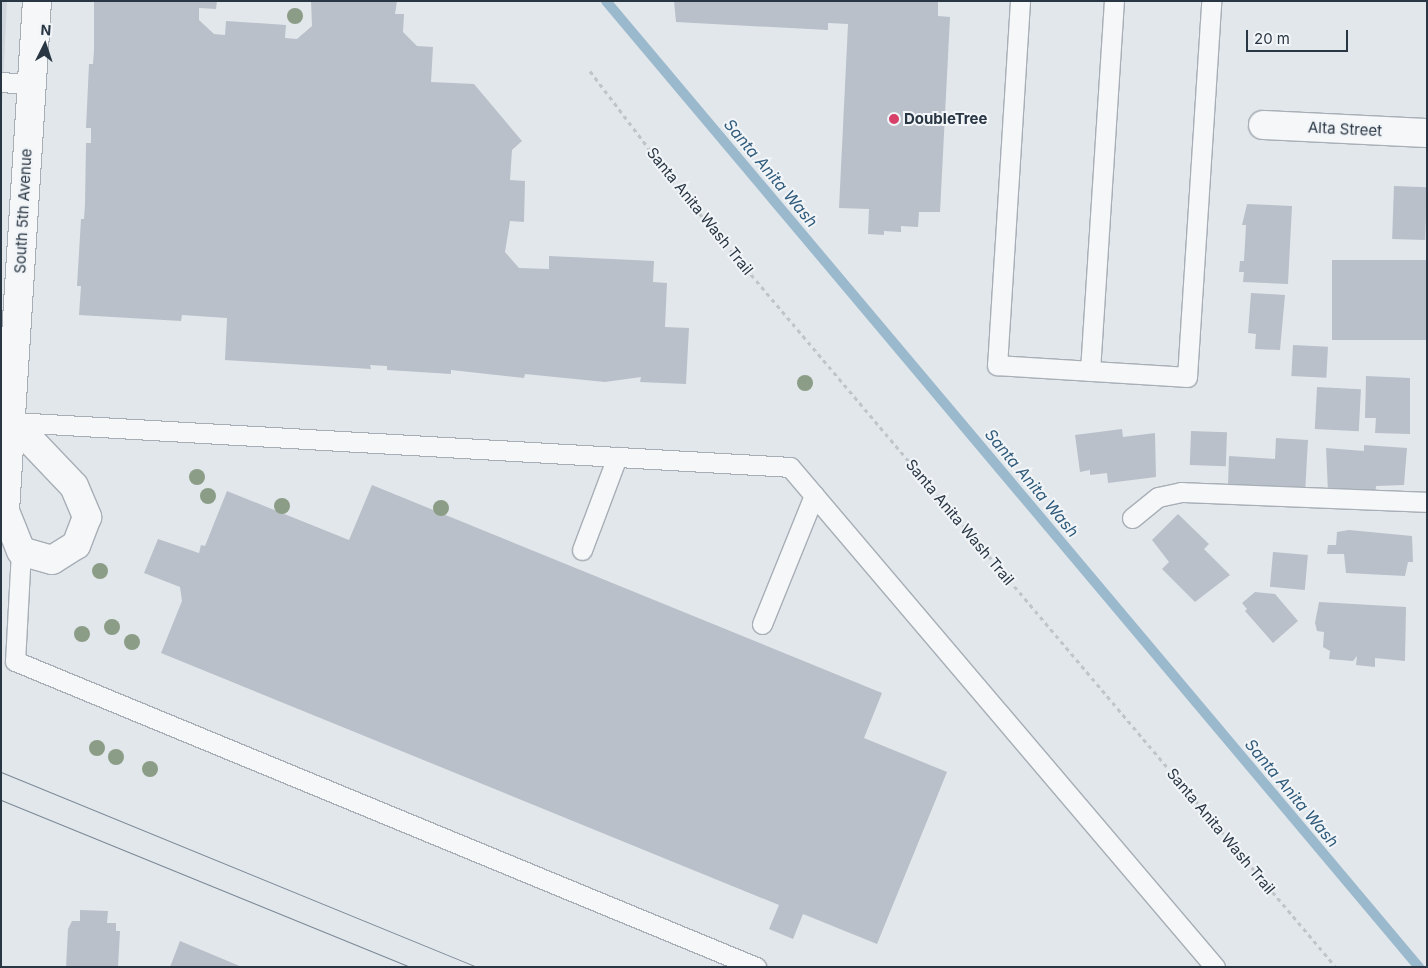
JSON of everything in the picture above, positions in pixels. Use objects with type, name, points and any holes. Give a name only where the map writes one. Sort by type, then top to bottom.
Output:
[{"type":"street","name":"South 5th Avenue","points":[[21,551],[5,511],[5,462],[13,422],[29,84],[37,1]]},
{"type":"street","name":"Alta Street","points":[[1263,125],[1427,133]]},
{"type":"street","points":[[13,422],[74,486],[87,517],[76,545],[52,560],[21,551]]},
{"type":"lane","points":[[1020,1],[997,365],[1187,377],[1210,1]]},
{"type":"lane","points":[[1090,371],[1114,1]]},
{"type":"lane","points":[[1,82],[29,84]]},
{"type":"lane","points":[[13,422],[790,467],[1215,967]]},
{"type":"lane","points":[[582,550],[617,457]]},
{"type":"lane","points":[[1132,518],[1158,497],[1181,492],[1427,502]]},
{"type":"lane","points":[[762,624],[814,495]]},
{"type":"lane","points":[[21,551],[15,661],[756,967]]},
{"type":"path","name":"Santa Anita Wash Trail","points":[[590,71],[684,195],[1336,967]]},
{"type":"shaded area","points":[[1,1],[7,1],[1,126]]},
{"type":"building","points":[[94,1],[217,1],[216,9],[199,8],[199,20],[214,34],[225,35],[226,21],[286,25],[285,38],[297,39],[312,26],[311,1],[397,1],[395,14],[404,14],[403,32],[417,46],[433,47],[431,82],[474,84],[522,141],[512,150],[510,180],[525,181],[524,222],[510,221],[505,252],[519,268],[549,269],[549,256],[654,261],[653,282],[667,283],[665,327],[689,328],[686,384],[640,382],[641,377],[605,382],[525,374],[524,378],[451,370],[451,374],[387,370],[387,366],[370,365],[371,369],[225,360],[227,318],[182,315],[181,321],[79,315],[81,286],[77,286],[81,219],[84,219],[85,204],[86,143],[91,143],[91,128],[86,128],[89,64],[93,64],[94,50]]},
{"type":"building","name":"DoubleTree","points":[[674,1],[938,1],[938,16],[950,17],[940,212],[919,212],[918,227],[901,226],[901,232],[884,231],[884,235],[868,234],[869,209],[839,208],[848,24],[828,23],[828,30],[676,22]]},
{"type":"building","points":[[1394,186],[1427,187],[1425,240],[1392,239]]},
{"type":"building","points":[[1247,204],[1292,206],[1288,284],[1243,282],[1244,272],[1239,272],[1240,261],[1244,261],[1246,225],[1242,225]]},
{"type":"building","points":[[1332,260],[1427,260],[1427,340],[1332,340]]},
{"type":"building","points":[[1251,293],[1285,295],[1280,350],[1255,349],[1256,334],[1248,333]]},
{"type":"building","points":[[1293,345],[1328,347],[1326,378],[1291,376]]},
{"type":"building","points":[[1366,376],[1410,378],[1410,434],[1375,433],[1376,418],[1365,418]]},
{"type":"building","points":[[1317,387],[1361,389],[1359,431],[1315,429]]},
{"type":"building","points":[[1122,429],[1123,437],[1155,433],[1156,477],[1108,483],[1107,473],[1090,475],[1090,470],[1080,472],[1075,435]]},
{"type":"building","points":[[1191,431],[1227,432],[1226,466],[1190,465]]},
{"type":"building","points":[[1276,438],[1308,440],[1305,494],[1228,486],[1229,456],[1275,459]]},
{"type":"building","points":[[1364,445],[1407,448],[1404,485],[1376,486],[1375,496],[1328,492],[1326,448],[1364,451]]},
{"type":"building","points":[[372,485],[882,693],[864,738],[947,772],[877,944],[803,914],[793,939],[769,929],[779,905],[161,653],[182,601],[180,587],[144,573],[158,539],[199,553],[201,545],[205,546],[227,491],[349,540]]},
{"type":"building","points":[[1178,514],[1209,544],[1204,549],[1230,575],[1195,602],[1162,569],[1169,562],[1152,540]]},
{"type":"building","points":[[1349,530],[1412,536],[1413,562],[1408,562],[1405,576],[1346,573],[1344,554],[1327,554],[1328,545],[1336,545],[1337,532]]},
{"type":"building","points":[[1273,552],[1308,555],[1305,590],[1270,587]]},
{"type":"building","points":[[1255,592],[1275,594],[1298,621],[1273,643],[1245,611],[1247,609],[1242,603]]},
{"type":"building","points":[[1319,602],[1406,607],[1405,661],[1375,658],[1375,667],[1356,665],[1357,656],[1353,661],[1329,659],[1330,651],[1323,647],[1324,632],[1317,631],[1315,623]]},
{"type":"building","points":[[80,910],[108,911],[107,923],[116,923],[116,931],[120,931],[118,967],[66,967],[68,929],[72,921],[80,921]]},
{"type":"building","points":[[180,941],[242,967],[170,967]]},
{"type":"waterway","name":"Santa Anita Wash","points":[[606,1],[1419,967]]},
{"type":"tram line","points":[[1,772],[477,967]]},
{"type":"tram line","points":[[1,800],[410,967]]},
{"type":"place","name":"DoubleTree","points":[[894,119]]}]
